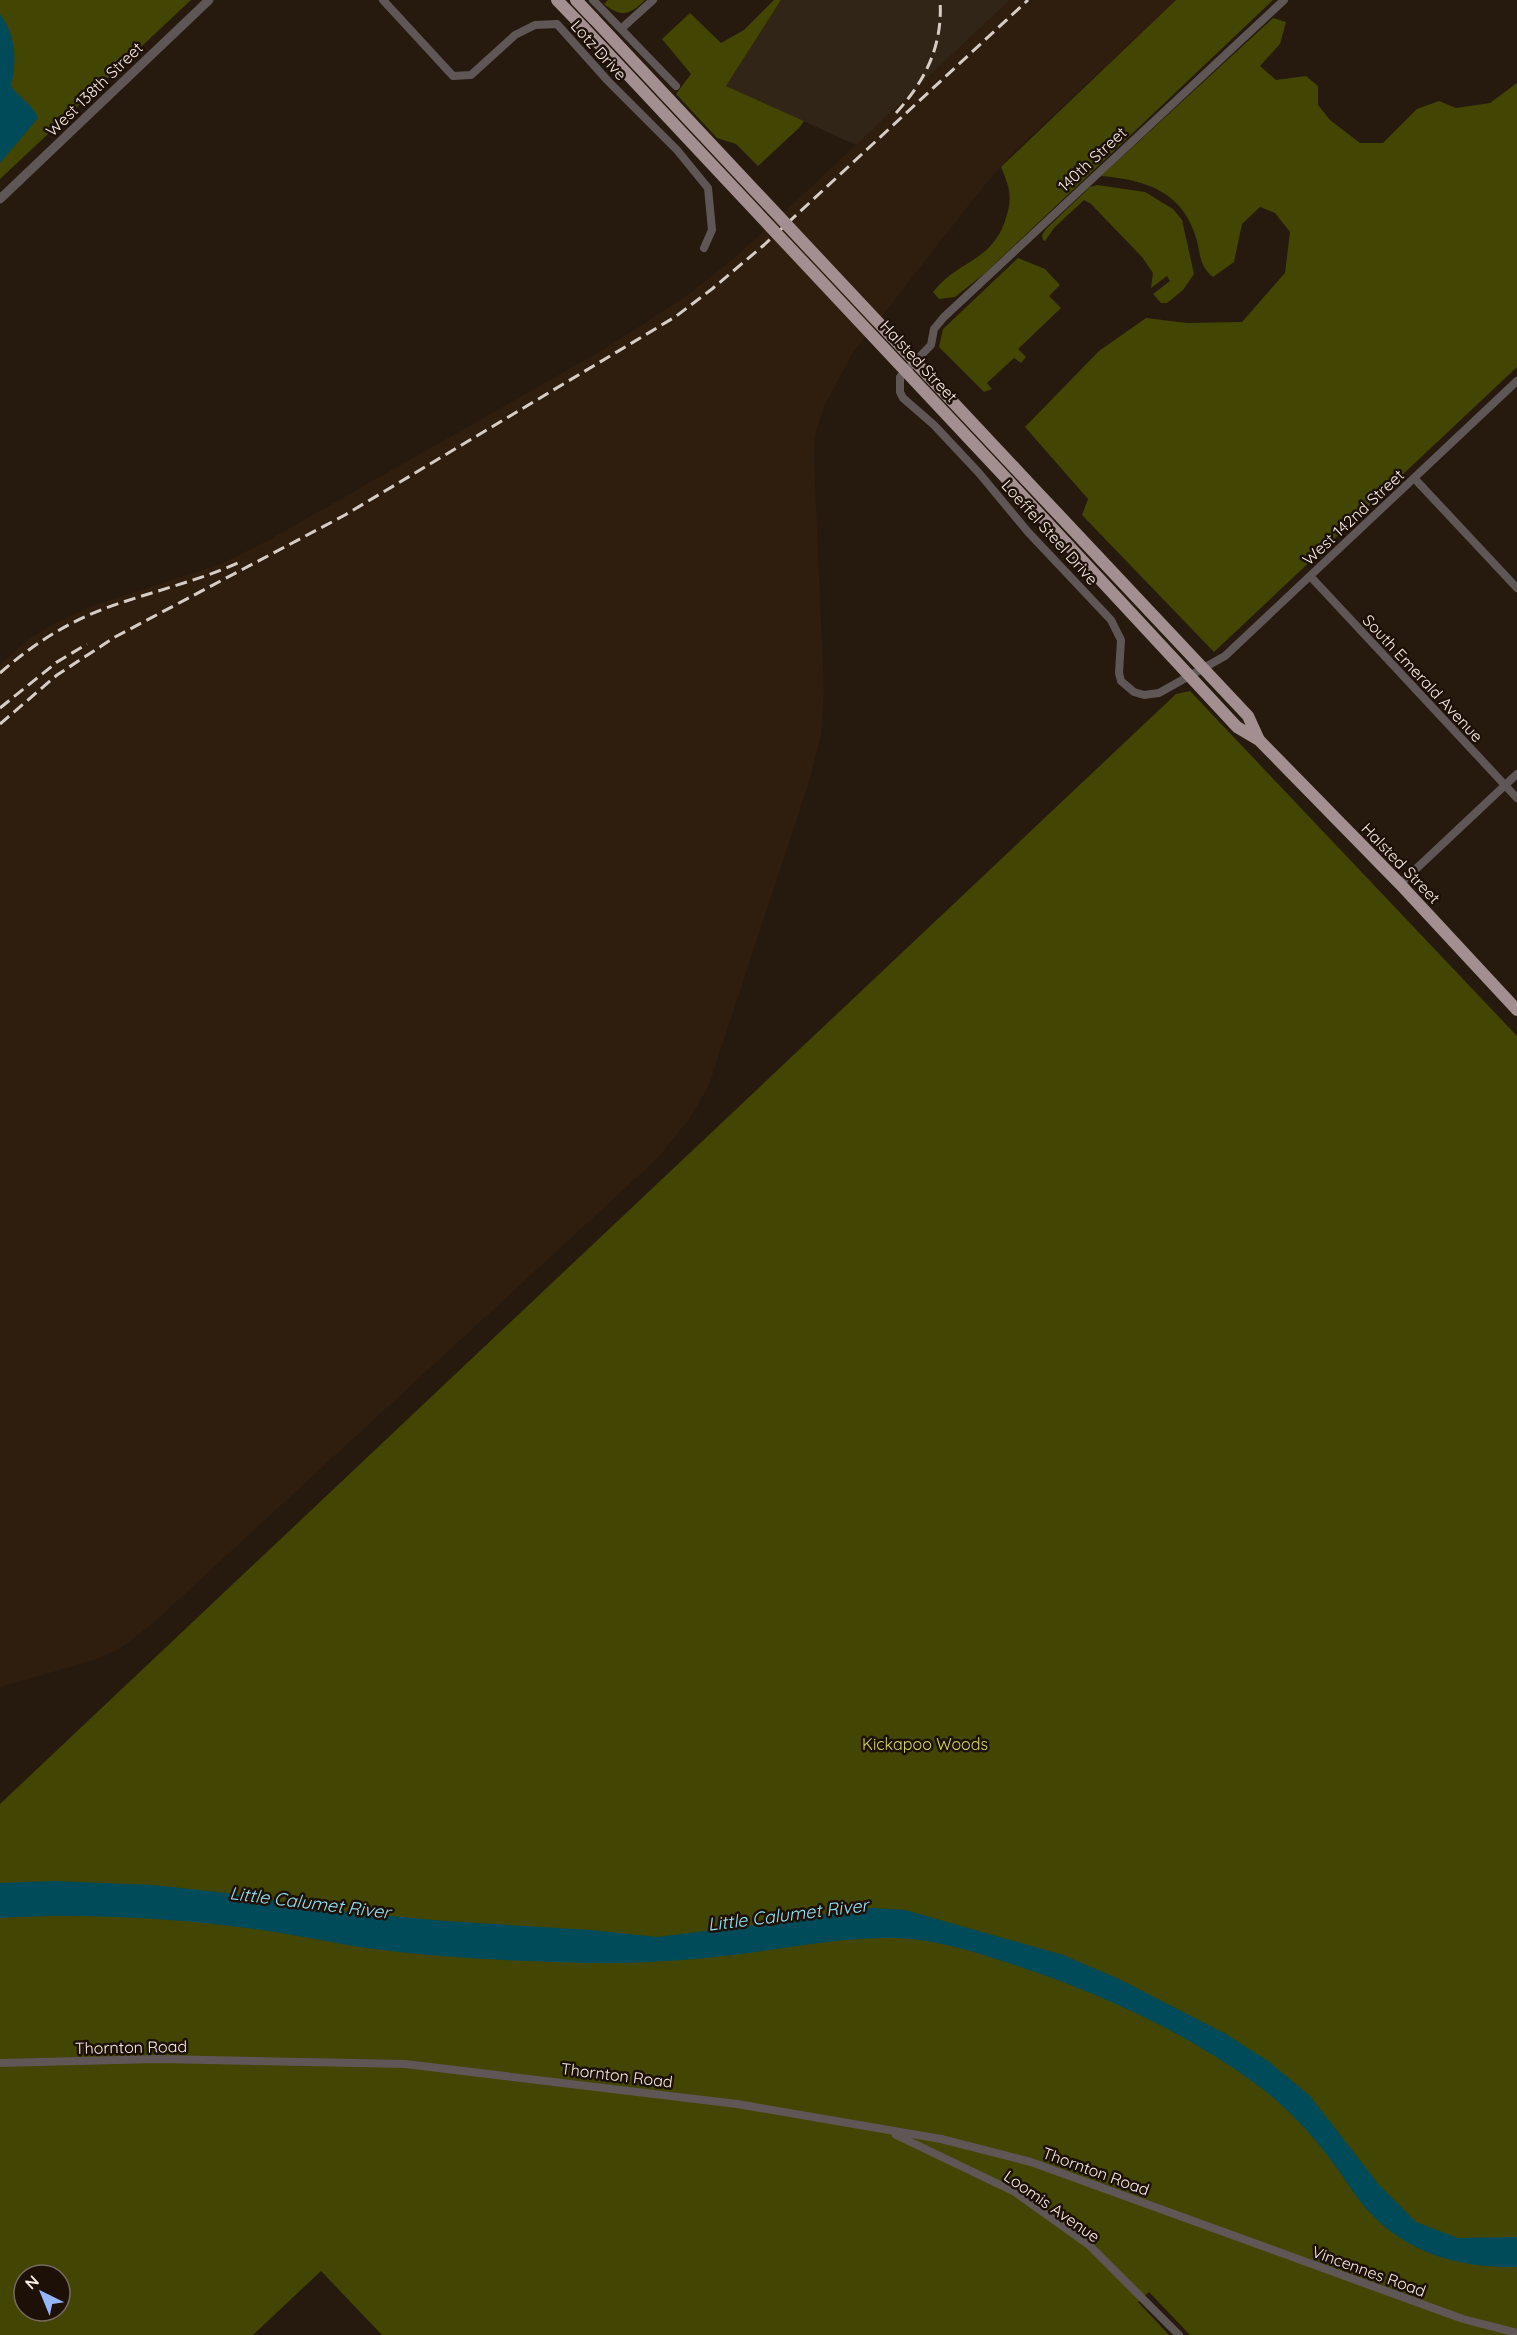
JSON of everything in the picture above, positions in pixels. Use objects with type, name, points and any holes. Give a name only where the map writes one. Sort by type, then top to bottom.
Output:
[{"type":"main road","name":"Halsted Street","points":[[557,0],[589,23],[1021,485],[1237,727],[1259,740],[1400,884],[1517,1011]]},
{"type":"main road","name":"Halsted Street","points":[[576,0],[589,23]]},
{"type":"main road","name":"Halsted Street","points":[[1021,485],[1205,669],[1248,716],[1259,740]]},
{"type":"street","name":"West 138th Street","points":[[0,200],[209,0]]},
{"type":"street","name":"Lotz Drive","points":[[383,0],[453,76],[471,75],[515,35],[536,25],[557,24],[608,81],[677,150],[708,188],[712,230],[704,248]]},
{"type":"street","points":[[593,0],[676,86]]},
{"type":"street","points":[[621,29],[653,0]]},
{"type":"street","name":"140th Street","points":[[931,345],[934,329],[944,317],[1284,0]]},
{"type":"street","name":"Loeffel Steel Drive","points":[[931,345],[900,377],[900,392],[903,398],[934,425],[979,473],[1035,540],[1112,620],[1121,640],[1119,673],[1121,681],[1134,692],[1144,695],[1159,693],[1205,669]]},
{"type":"street","name":"West 142nd Street","points":[[1205,669],[1225,656],[1517,381]]},
{"type":"street","points":[[1414,478],[1517,588]]},
{"type":"street","name":"South Emerald Avenue","points":[[1310,576],[1517,798]]},
{"type":"street","points":[[1400,884],[1517,774]]},
{"type":"street","name":"Thornton Road","points":[[0,2063],[158,2059],[405,2064],[737,2104],[941,2139],[1031,2162],[1214,2229]]},
{"type":"street","name":"Loomis Avenue","points":[[886,2131],[1015,2192],[1089,2245],[1179,2335]]},
{"type":"street","name":"Vincennes Road","points":[[1214,2229],[1452,2315],[1517,2333]]},
{"type":"shaded area","points":[[781,0],[1010,0],[856,145],[726,86]]},
{"type":"shaded area","points":[[1010,0],[1176,0],[1012,154],[984,186],[852,354],[824,407],[815,436],[814,458],[824,690],[821,735],[810,779],[708,1088],[689,1119],[659,1157],[151,1625],[121,1648],[95,1660],[0,1687],[0,665],[26,641],[57,622],[92,606],[221,564],[267,541],[606,348],[686,296],[731,261],[763,232]]},
{"type":"green space","points":[[0,0],[191,0],[0,179]]},
{"type":"green space","points":[[608,0],[645,0],[630,12],[620,13],[604,4]]},
{"type":"green space","points":[[774,0],[781,0],[726,86],[804,121],[758,166],[736,144],[717,138],[676,94],[691,74],[662,39],[690,13],[721,43],[744,30]]},
{"type":"green space","points":[[1176,0],[1273,0],[984,274],[955,297],[939,299],[933,292],[942,282],[982,253],[999,235],[1010,199],[1001,167]]},
{"type":"green space","points":[[1273,18],[1286,22],[1280,44],[1260,66],[1276,80],[1306,76],[1318,86],[1318,105],[1330,120],[1360,143],[1383,143],[1417,109],[1439,101],[1456,108],[1490,103],[1517,83],[1517,367],[1214,652],[1082,515],[1088,499],[1025,427],[1099,351],[1146,318],[1187,323],[1242,322],[1285,273],[1290,232],[1275,213],[1260,207],[1242,224],[1234,262],[1213,277],[1203,265],[1191,224],[1173,200],[1148,185],[1101,176]]},
{"type":"green space","points":[[1097,185],[1145,192],[1173,209],[1182,220],[1194,274],[1183,290],[1167,303],[1161,303],[1153,294],[1170,281],[1167,276],[1151,288],[1153,273],[1142,257],[1091,204],[1084,200],[1054,228],[1045,241],[1043,240],[1042,235],[1046,229],[1090,187]]},
{"type":"green space","points":[[1018,258],[1045,269],[1060,285],[1049,296],[1061,308],[1018,349],[1026,357],[1021,363],[1014,358],[987,383],[992,389],[984,392],[939,347],[943,329]]},
{"type":"green space","name":"Kickapoo Woods","points":[[1190,691],[1517,1036],[1517,2335],[1190,2335],[1149,2292],[1138,2302],[1169,2335],[382,2335],[321,2271],[253,2335],[0,2335],[0,1804],[1176,694]]},
{"type":"water","points":[[0,14],[9,31],[14,48],[11,86],[33,109],[38,118],[0,163]]},
{"type":"water","points":[[54,1881],[153,1885],[236,1894],[338,1911],[657,1937],[795,1920],[849,1909],[905,1910],[1063,1955],[1119,1979],[1226,2034],[1268,2061],[1310,2096],[1379,2185],[1416,2222],[1458,2238],[1517,2237],[1517,2267],[1459,2262],[1406,2242],[1375,2218],[1322,2149],[1286,2110],[1256,2084],[1227,2064],[1132,2011],[1066,1983],[961,1948],[922,1940],[877,1938],[822,1942],[688,1960],[586,1963],[480,1959],[400,1952],[196,1922],[98,1916],[0,1918],[0,1883]]},
{"type":"railway","points":[[896,113],[916,88],[930,61],[939,32],[940,0]]},
{"type":"railway","points":[[0,724],[57,675],[115,637],[345,515],[675,317],[764,245],[1028,0]]},
{"type":"railway","points":[[0,673],[24,653],[50,636],[91,614],[238,563]]},
{"type":"railway","points":[[0,708],[57,662],[87,644]]},
{"type":"water label","name":"Little Calumet River","points":[[310,1903]]},
{"type":"water label","name":"Little Calumet River","points":[[788,1915]]}]
